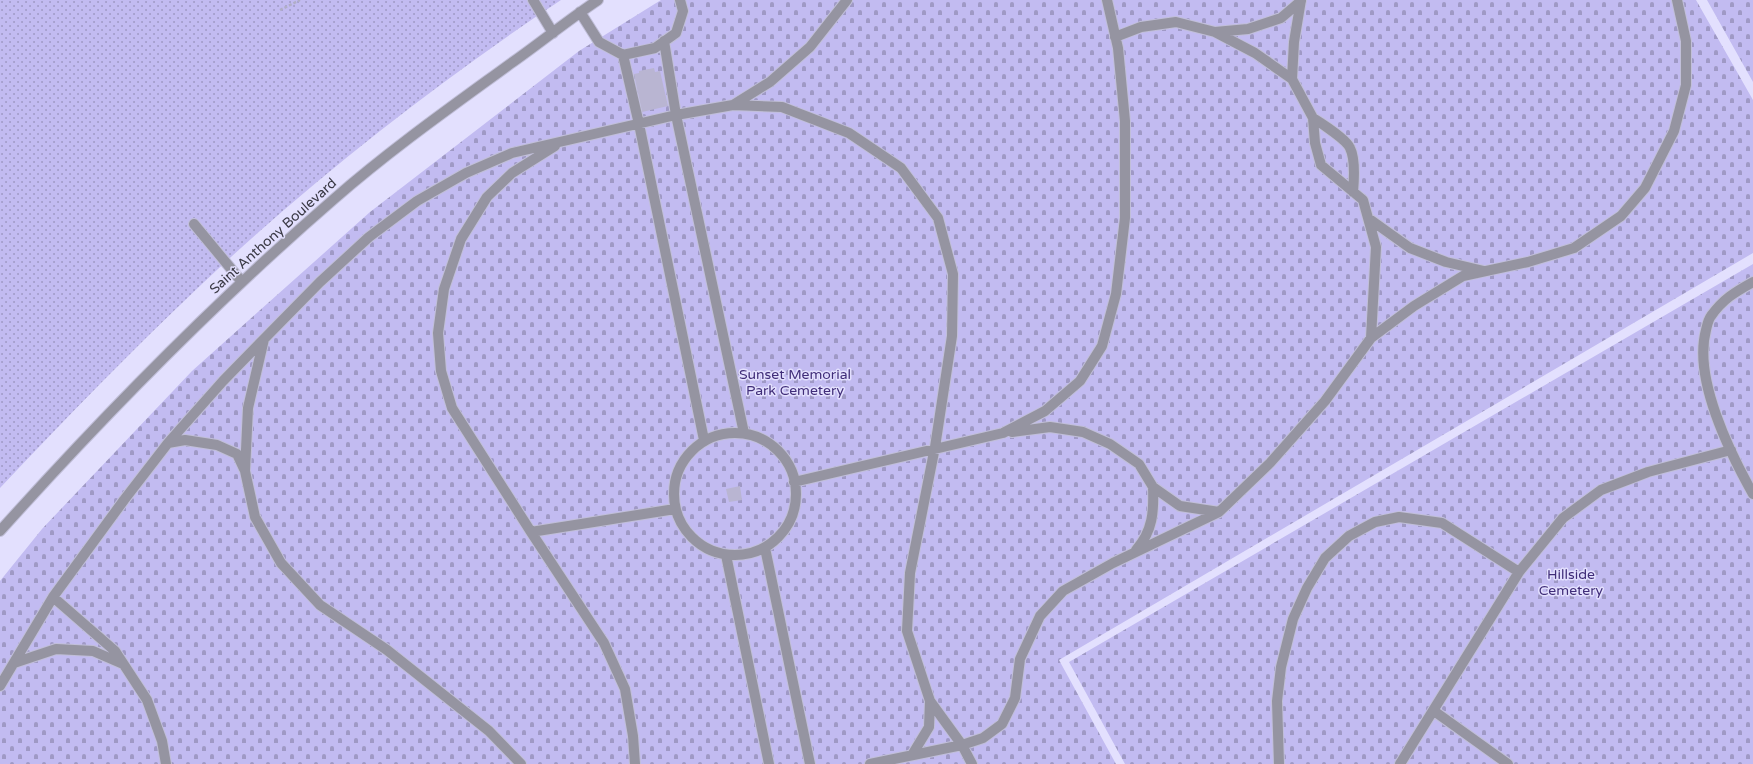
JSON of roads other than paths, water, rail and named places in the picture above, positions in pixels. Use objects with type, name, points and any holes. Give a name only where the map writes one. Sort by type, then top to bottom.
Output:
[{"type":"street","points":[[532,0],[552,33]]},
{"type":"street","name":"Saint Anthony Boulevard","points":[[0,531],[51,474],[142,378],[242,282],[335,198],[439,116],[598,0]]},
{"type":"street","points":[[580,12],[599,42],[623,55],[655,48],[676,33],[683,11],[680,0]]},
{"type":"street","points":[[733,105],[770,82],[810,47],[847,0]]},
{"type":"street","points":[[1004,433],[1046,412],[1080,381],[1102,346],[1116,294],[1125,218],[1125,121],[1115,37],[1107,0]]},
{"type":"street","points":[[870,764],[962,745],[983,738],[1002,724],[1015,698],[1020,659],[1040,616],[1063,591],[1134,553],[1219,512],[1270,463],[1325,401],[1371,338],[1414,306],[1463,276],[1528,262],[1574,248],[1621,216],[1645,188],[1674,131],[1686,86],[1686,41],[1677,0]]},
{"type":"street","points":[[1215,32],[1248,29],[1281,18],[1301,1]]},
{"type":"street","points":[[1292,79],[1294,42],[1301,1]]},
{"type":"street","points":[[1115,37],[1141,27],[1176,22],[1215,32],[1255,52],[1292,79],[1314,118],[1331,130],[1350,147],[1354,176],[1353,192]]},
{"type":"street","points":[[664,41],[676,115],[744,433]]},
{"type":"street","points":[[623,55],[639,124],[704,440]]},
{"type":"street","points":[[0,686],[53,596],[168,443],[223,380],[320,282],[369,237],[417,201],[466,173],[512,153],[676,115],[733,105],[782,107],[849,133],[901,168],[938,218],[953,274],[952,336],[935,448],[910,574],[907,631],[930,701],[962,745],[972,764]]},
{"type":"street","points":[[1314,118],[1315,143],[1321,165],[1363,200],[1376,247],[1371,338]]},
{"type":"street","points":[[562,142],[512,173],[487,197],[461,239],[444,289],[438,333],[442,371],[452,408],[604,644],[625,689],[633,736],[635,764]]},
{"type":"street","points":[[1368,218],[1410,248],[1446,262],[1486,271]]},
{"type":"street","points":[[194,224],[242,282]]},
{"type":"street","points":[[1753,282],[1731,294],[1710,317],[1703,343],[1705,374],[1721,429],[1753,494]]},
{"type":"street","points":[[245,471],[248,408],[264,338]]},
{"type":"street","points":[[794,482],[1004,433],[1050,427],[1082,432],[1110,444],[1139,464],[1153,487],[1180,506],[1219,512]]},
{"type":"street","points":[[725,433],[744,433],[764,440],[780,451],[791,468],[797,494],[790,523],[780,537],[765,548],[748,554],[726,555],[707,549],[690,537],[680,522],[675,509],[673,496],[678,470],[696,446],[704,440],[725,433]]},
{"type":"street","points":[[168,443],[185,440],[217,445],[237,454],[245,471],[255,517],[281,563],[320,605],[387,650],[489,731],[521,764]]},
{"type":"street","points":[[1400,764],[1519,572],[1563,518],[1601,490],[1648,472],[1731,450]]},
{"type":"street","points":[[1134,553],[1146,539],[1154,511],[1153,487]]},
{"type":"street","points":[[531,532],[675,509]]},
{"type":"street","points":[[1279,764],[1277,701],[1281,667],[1293,619],[1307,588],[1325,558],[1349,536],[1375,522],[1399,517],[1442,523],[1519,572]]},
{"type":"street","points":[[765,548],[810,764]]},
{"type":"street","points":[[726,555],[769,764]]},
{"type":"street","points":[[53,596],[115,651],[146,700],[162,741],[166,764]]},
{"type":"street","points":[[14,663],[56,649],[92,651],[123,664]]},
{"type":"street","points":[[912,755],[929,728],[930,701]]},
{"type":"street","points":[[1434,711],[1508,764]]},
{"type":"park label","name":"Sunset Memorial Park Cemetery","points":[[795,382]]},
{"type":"park label","name":"Hillside Cemetery","points":[[1571,582]]}]
